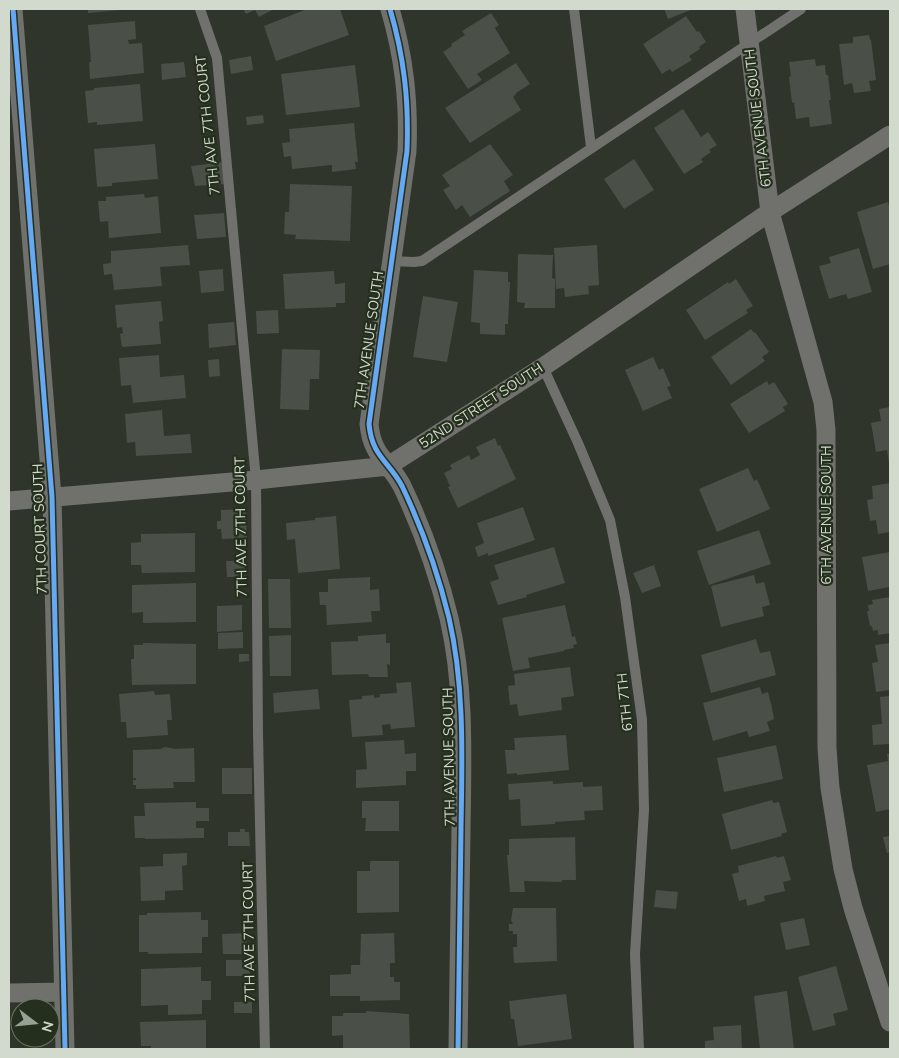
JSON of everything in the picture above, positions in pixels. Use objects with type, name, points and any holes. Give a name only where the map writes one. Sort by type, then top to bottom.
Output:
[{"type":"street","name":"7TH COURT SOUTH","points":[[13,9],[52,497],[64,1049]]},
{"type":"street","name":"7TH AVENUE SOUTH","points":[[390,9],[404,66],[408,122],[407,151],[369,424],[373,446],[402,486],[427,548],[449,618],[456,657],[462,736],[458,1049]]},
{"type":"street","name":"6TH AVENUE SOUTH","points":[[745,9],[770,212],[823,402],[826,430],[827,748],[830,788],[836,829],[853,908],[890,1022]]},
{"type":"street","name":"52ND STREET SOUTH","points":[[9,501],[256,480],[388,466],[543,367],[770,212],[890,135]]},
{"type":"street","points":[[9,993],[63,992]]},
{"type":"lane","name":"7TH AVE 7TH COURT","points":[[200,9],[218,58],[256,480],[258,734],[265,1049]]},
{"type":"lane","points":[[574,9],[591,147]]},
{"type":"lane","points":[[391,261],[414,262],[422,260],[749,42],[802,9]]},
{"type":"lane","name":"6TH 7TH","points":[[543,367],[578,443],[610,520],[625,597],[641,710],[644,810],[635,954],[639,1049]]},
{"type":"building","points":[[88,9],[121,9],[121,10],[88,13]]},
{"type":"building","points":[[243,9],[274,9],[259,17],[255,10],[246,14]]},
{"type":"building","points":[[307,9],[340,9],[349,35],[276,61],[264,26]]},
{"type":"building","points":[[664,9],[693,9],[668,19]]},
{"type":"building","points":[[491,13],[499,25],[495,28],[510,53],[477,74],[482,80],[468,89],[443,52],[465,35],[462,31]]},
{"type":"building","points":[[686,16],[706,42],[699,47],[700,49],[689,56],[692,60],[672,72],[670,69],[662,74],[643,44]]},
{"type":"building","points":[[135,21],[136,39],[128,40],[129,44],[142,43],[144,73],[90,79],[89,62],[91,62],[88,25]]},
{"type":"building","points":[[869,35],[876,80],[869,81],[871,91],[854,93],[852,83],[844,85],[839,44],[853,43],[853,37]]},
{"type":"building","points":[[251,56],[253,70],[231,74],[229,60]]},
{"type":"building","points":[[815,59],[816,66],[825,65],[826,75],[828,75],[832,124],[810,127],[809,117],[796,119],[794,102],[792,103],[789,62]]},
{"type":"building","points":[[184,62],[186,77],[162,80],[161,64]]},
{"type":"building","points":[[516,63],[530,84],[513,97],[521,110],[470,143],[445,108]]},
{"type":"building","points":[[355,65],[360,107],[286,115],[281,74]]},
{"type":"building","points":[[140,84],[143,121],[97,125],[97,122],[88,123],[85,91],[94,90],[94,88]]},
{"type":"building","points":[[683,109],[701,137],[708,132],[717,145],[709,150],[711,152],[701,159],[703,162],[684,174],[654,128]]},
{"type":"building","points":[[263,115],[264,123],[247,125],[246,117]]},
{"type":"building","points":[[354,123],[358,162],[355,162],[356,169],[332,172],[332,165],[292,169],[291,156],[284,157],[282,143],[290,142],[289,129]]},
{"type":"building","points":[[155,144],[158,179],[112,183],[112,186],[97,187],[94,149]]},
{"type":"building","points":[[490,144],[513,175],[504,181],[510,191],[470,217],[462,205],[456,210],[443,190],[450,186],[442,175]]},
{"type":"building","points":[[634,159],[654,190],[624,209],[604,179]]},
{"type":"building","points":[[223,162],[225,184],[195,186],[191,166]]},
{"type":"building","points":[[290,184],[352,186],[350,241],[295,239],[296,235],[284,234],[285,212],[289,212]]},
{"type":"building","points":[[144,194],[145,198],[158,196],[161,233],[109,238],[108,221],[100,222],[98,201],[106,201],[106,197]]},
{"type":"building","points":[[888,202],[890,209],[890,264],[873,269],[857,212]]},
{"type":"building","points":[[224,213],[226,237],[197,239],[194,215]]},
{"type":"building","points":[[188,245],[190,265],[160,267],[162,286],[114,290],[112,274],[104,275],[103,264],[111,263],[111,251]]},
{"type":"building","points":[[597,245],[599,285],[588,286],[589,294],[565,297],[564,288],[556,289],[554,248]]},
{"type":"building","points":[[859,248],[872,292],[848,299],[846,294],[829,299],[819,266],[831,263],[829,257]]},
{"type":"building","points":[[518,254],[553,255],[552,278],[555,279],[555,308],[524,308],[525,303],[517,302]]},
{"type":"building","points":[[223,269],[224,291],[201,293],[199,271]]},
{"type":"building","points":[[474,270],[508,272],[508,282],[510,282],[508,324],[505,324],[505,335],[480,334],[480,323],[471,322]]},
{"type":"building","points":[[334,271],[335,284],[345,283],[345,303],[336,303],[336,307],[285,309],[283,274]]},
{"type":"building","points":[[736,279],[753,306],[746,310],[748,313],[705,340],[686,310],[728,282],[729,284]]},
{"type":"building","points":[[423,296],[458,302],[447,362],[413,357]]},
{"type":"building","points":[[161,301],[163,321],[159,322],[161,344],[122,347],[120,334],[123,333],[122,327],[117,328],[115,305]]},
{"type":"building","points":[[278,310],[279,333],[257,334],[256,311]]},
{"type":"building","points":[[234,322],[236,345],[209,348],[208,324]]},
{"type":"building","points":[[751,329],[769,352],[762,357],[765,361],[731,385],[711,357]]},
{"type":"building","points":[[282,349],[320,350],[319,379],[310,379],[309,410],[280,409]]},
{"type":"building","points":[[159,355],[160,377],[184,375],[186,398],[133,403],[131,385],[121,386],[119,358]]},
{"type":"building","points":[[653,357],[659,370],[663,368],[671,386],[667,387],[672,398],[643,411],[625,370]]},
{"type":"building","points":[[219,359],[220,376],[209,377],[208,360]]},
{"type":"building","points":[[767,381],[769,385],[774,382],[788,404],[783,407],[785,411],[749,433],[730,404]]},
{"type":"building","points":[[890,407],[889,463],[887,450],[876,452],[871,423],[881,421],[879,409]]},
{"type":"building","points":[[162,410],[164,436],[190,434],[192,453],[136,456],[135,442],[127,443],[125,414]]},
{"type":"building","points":[[495,438],[516,479],[458,508],[444,473],[452,469],[450,465],[469,455],[471,460],[480,455],[476,447]]},
{"type":"building","points":[[748,468],[754,481],[757,479],[770,509],[717,532],[699,489]]},
{"type":"building","points":[[890,483],[890,532],[878,534],[876,520],[870,521],[867,500],[873,499],[872,486]]},
{"type":"building","points":[[523,507],[535,540],[488,556],[488,553],[478,557],[475,547],[484,543],[477,523]]},
{"type":"building","points":[[246,509],[247,538],[222,539],[221,529],[217,529],[217,521],[221,521],[221,510]]},
{"type":"building","points":[[336,516],[340,569],[298,573],[295,539],[287,540],[286,523]]},
{"type":"building","points":[[759,530],[771,564],[709,585],[697,551]]},
{"type":"building","points":[[195,533],[195,572],[142,573],[141,565],[131,565],[131,543],[141,542],[141,534]]},
{"type":"building","points":[[554,547],[565,583],[498,605],[490,582],[499,579],[494,565]]},
{"type":"building","points":[[890,552],[890,587],[868,591],[862,557]]},
{"type":"building","points":[[226,561],[244,561],[245,577],[227,577]]},
{"type":"building","points":[[654,565],[661,586],[642,593],[633,573]]},
{"type":"building","points":[[754,575],[756,584],[764,582],[770,605],[762,607],[764,616],[721,627],[711,586]]},
{"type":"building","points":[[370,577],[370,590],[379,589],[380,611],[371,611],[372,622],[327,625],[326,605],[320,605],[319,592],[328,592],[328,579]]},
{"type":"building","points":[[268,579],[290,579],[291,628],[269,628]]},
{"type":"building","points":[[196,583],[196,622],[143,623],[143,612],[132,613],[132,585]]},
{"type":"building","points":[[890,597],[890,633],[878,635],[878,630],[873,631],[872,626],[870,626],[867,611],[869,611],[868,605],[873,604],[872,600]]},
{"type":"building","points":[[242,605],[242,630],[217,632],[217,606]]},
{"type":"building","points":[[565,605],[572,637],[575,636],[577,644],[573,645],[574,648],[528,658],[530,668],[513,671],[502,618]]},
{"type":"building","points":[[243,632],[243,648],[218,649],[218,633]]},
{"type":"building","points":[[386,634],[386,643],[390,643],[390,665],[387,664],[388,677],[369,677],[368,674],[332,675],[331,642],[358,641],[358,636]]},
{"type":"building","points":[[291,635],[291,676],[270,676],[269,636]]},
{"type":"building","points":[[756,639],[760,653],[770,651],[776,675],[711,693],[701,655]]},
{"type":"building","points":[[143,643],[196,644],[196,684],[132,685],[131,659],[134,659],[134,645],[143,645]]},
{"type":"building","points":[[890,643],[890,690],[876,692],[872,663],[878,662],[875,645]]},
{"type":"building","points":[[239,654],[249,654],[249,661],[239,662]]},
{"type":"building","points":[[570,667],[574,696],[561,698],[562,710],[519,716],[517,704],[510,705],[508,686],[515,685],[514,674]]},
{"type":"building","points":[[411,682],[415,727],[391,729],[390,724],[382,725],[383,735],[352,737],[349,700],[362,699],[362,696],[374,695],[374,698],[380,697],[380,694],[397,693],[396,683]]},
{"type":"building","points":[[760,687],[762,694],[768,692],[772,708],[774,719],[767,722],[770,731],[749,737],[747,731],[713,741],[703,703]]},
{"type":"building","points":[[318,689],[320,709],[274,713],[273,693]]},
{"type":"building","points":[[154,691],[155,695],[170,694],[172,720],[167,720],[168,735],[127,738],[126,722],[121,722],[119,694]]},
{"type":"building","points":[[890,696],[890,744],[873,745],[872,725],[882,724],[880,697]]},
{"type":"building","points":[[566,735],[569,770],[517,775],[517,773],[507,774],[505,750],[515,750],[514,738]]},
{"type":"building","points":[[404,740],[405,754],[416,753],[416,771],[406,771],[406,785],[356,788],[356,770],[367,769],[365,742]]},
{"type":"building","points":[[776,745],[783,779],[724,792],[717,758]]},
{"type":"building","points":[[165,747],[175,749],[194,748],[195,782],[173,782],[174,788],[136,789],[136,785],[133,785],[133,780],[136,780],[136,778],[133,778],[133,750],[161,749]]},
{"type":"building","points":[[887,754],[890,754],[890,809],[876,812],[867,765],[888,761]]},
{"type":"building","points":[[222,768],[252,768],[252,794],[222,794]]},
{"type":"building","points":[[553,781],[553,784],[583,782],[583,787],[602,786],[603,810],[584,811],[585,820],[521,826],[520,799],[509,800],[508,784]]},
{"type":"building","points":[[772,800],[773,803],[779,802],[787,832],[781,834],[782,836],[731,850],[722,814]]},
{"type":"building","points":[[362,801],[399,801],[399,831],[365,831],[366,818],[362,818]]},
{"type":"building","points":[[196,802],[196,808],[209,808],[209,821],[196,821],[196,828],[204,828],[204,838],[135,838],[134,816],[145,816],[144,803]]},
{"type":"building","points":[[240,829],[245,829],[245,832],[249,832],[250,846],[228,846],[228,832],[240,832]]},
{"type":"building","points":[[890,836],[890,852],[887,853],[883,837]]},
{"type":"building","points":[[575,837],[576,880],[562,880],[562,882],[524,881],[525,892],[510,892],[507,855],[509,855],[509,839]]},
{"type":"building","points":[[187,853],[187,865],[182,866],[183,890],[165,891],[165,900],[141,901],[140,867],[163,866],[163,854]]},
{"type":"building","points":[[776,856],[777,858],[784,856],[791,880],[783,882],[785,891],[764,896],[765,901],[747,906],[746,899],[739,901],[732,874],[739,872],[738,866]]},
{"type":"building","points":[[370,861],[399,861],[399,912],[357,913],[357,871],[370,871]]},
{"type":"building","points":[[656,890],[678,892],[676,909],[654,907]]},
{"type":"building","points":[[513,908],[556,908],[557,961],[514,963],[513,947],[517,947],[517,934],[509,931],[509,924],[513,924],[511,920]]},
{"type":"building","points":[[201,912],[201,920],[208,920],[208,937],[202,937],[202,953],[148,954],[148,952],[139,952],[139,915],[147,915],[147,913]]},
{"type":"building","points":[[804,918],[810,945],[786,950],[780,923]]},
{"type":"building","points":[[246,933],[247,954],[223,954],[222,934]]},
{"type":"building","points":[[394,933],[395,963],[390,963],[390,977],[394,977],[394,982],[400,982],[400,1000],[360,1001],[360,996],[330,996],[330,975],[351,974],[351,965],[360,965],[361,934]]},
{"type":"building","points":[[226,960],[249,960],[250,976],[226,976]]},
{"type":"building","points":[[836,966],[848,1010],[833,1014],[836,1025],[813,1031],[798,977]]},
{"type":"building","points":[[201,967],[201,981],[211,981],[211,1000],[202,1000],[202,1014],[168,1015],[168,1005],[141,1006],[141,969]]},
{"type":"building","points":[[787,991],[794,1049],[760,1049],[754,996]]},
{"type":"building","points":[[566,994],[572,1039],[518,1046],[514,1019],[511,1019],[509,1001]]},
{"type":"building","points":[[234,1002],[252,1002],[252,1013],[234,1013]]},
{"type":"building","points":[[366,1011],[409,1014],[410,1049],[343,1049],[343,1035],[332,1036],[332,1016],[343,1016],[343,1013],[366,1013]]},
{"type":"building","points":[[206,1020],[206,1049],[151,1049],[151,1046],[141,1046],[140,1022]]},
{"type":"building","points":[[741,1025],[742,1049],[705,1049],[705,1041],[714,1040],[713,1027]]},
{"type":"cycle path","points":[[13,9],[52,497],[65,1049]]},
{"type":"cycle path","points":[[390,9],[402,62],[407,114],[407,151],[369,424],[377,452],[402,486],[423,534],[445,601],[458,671],[462,750],[458,1049]]}]
